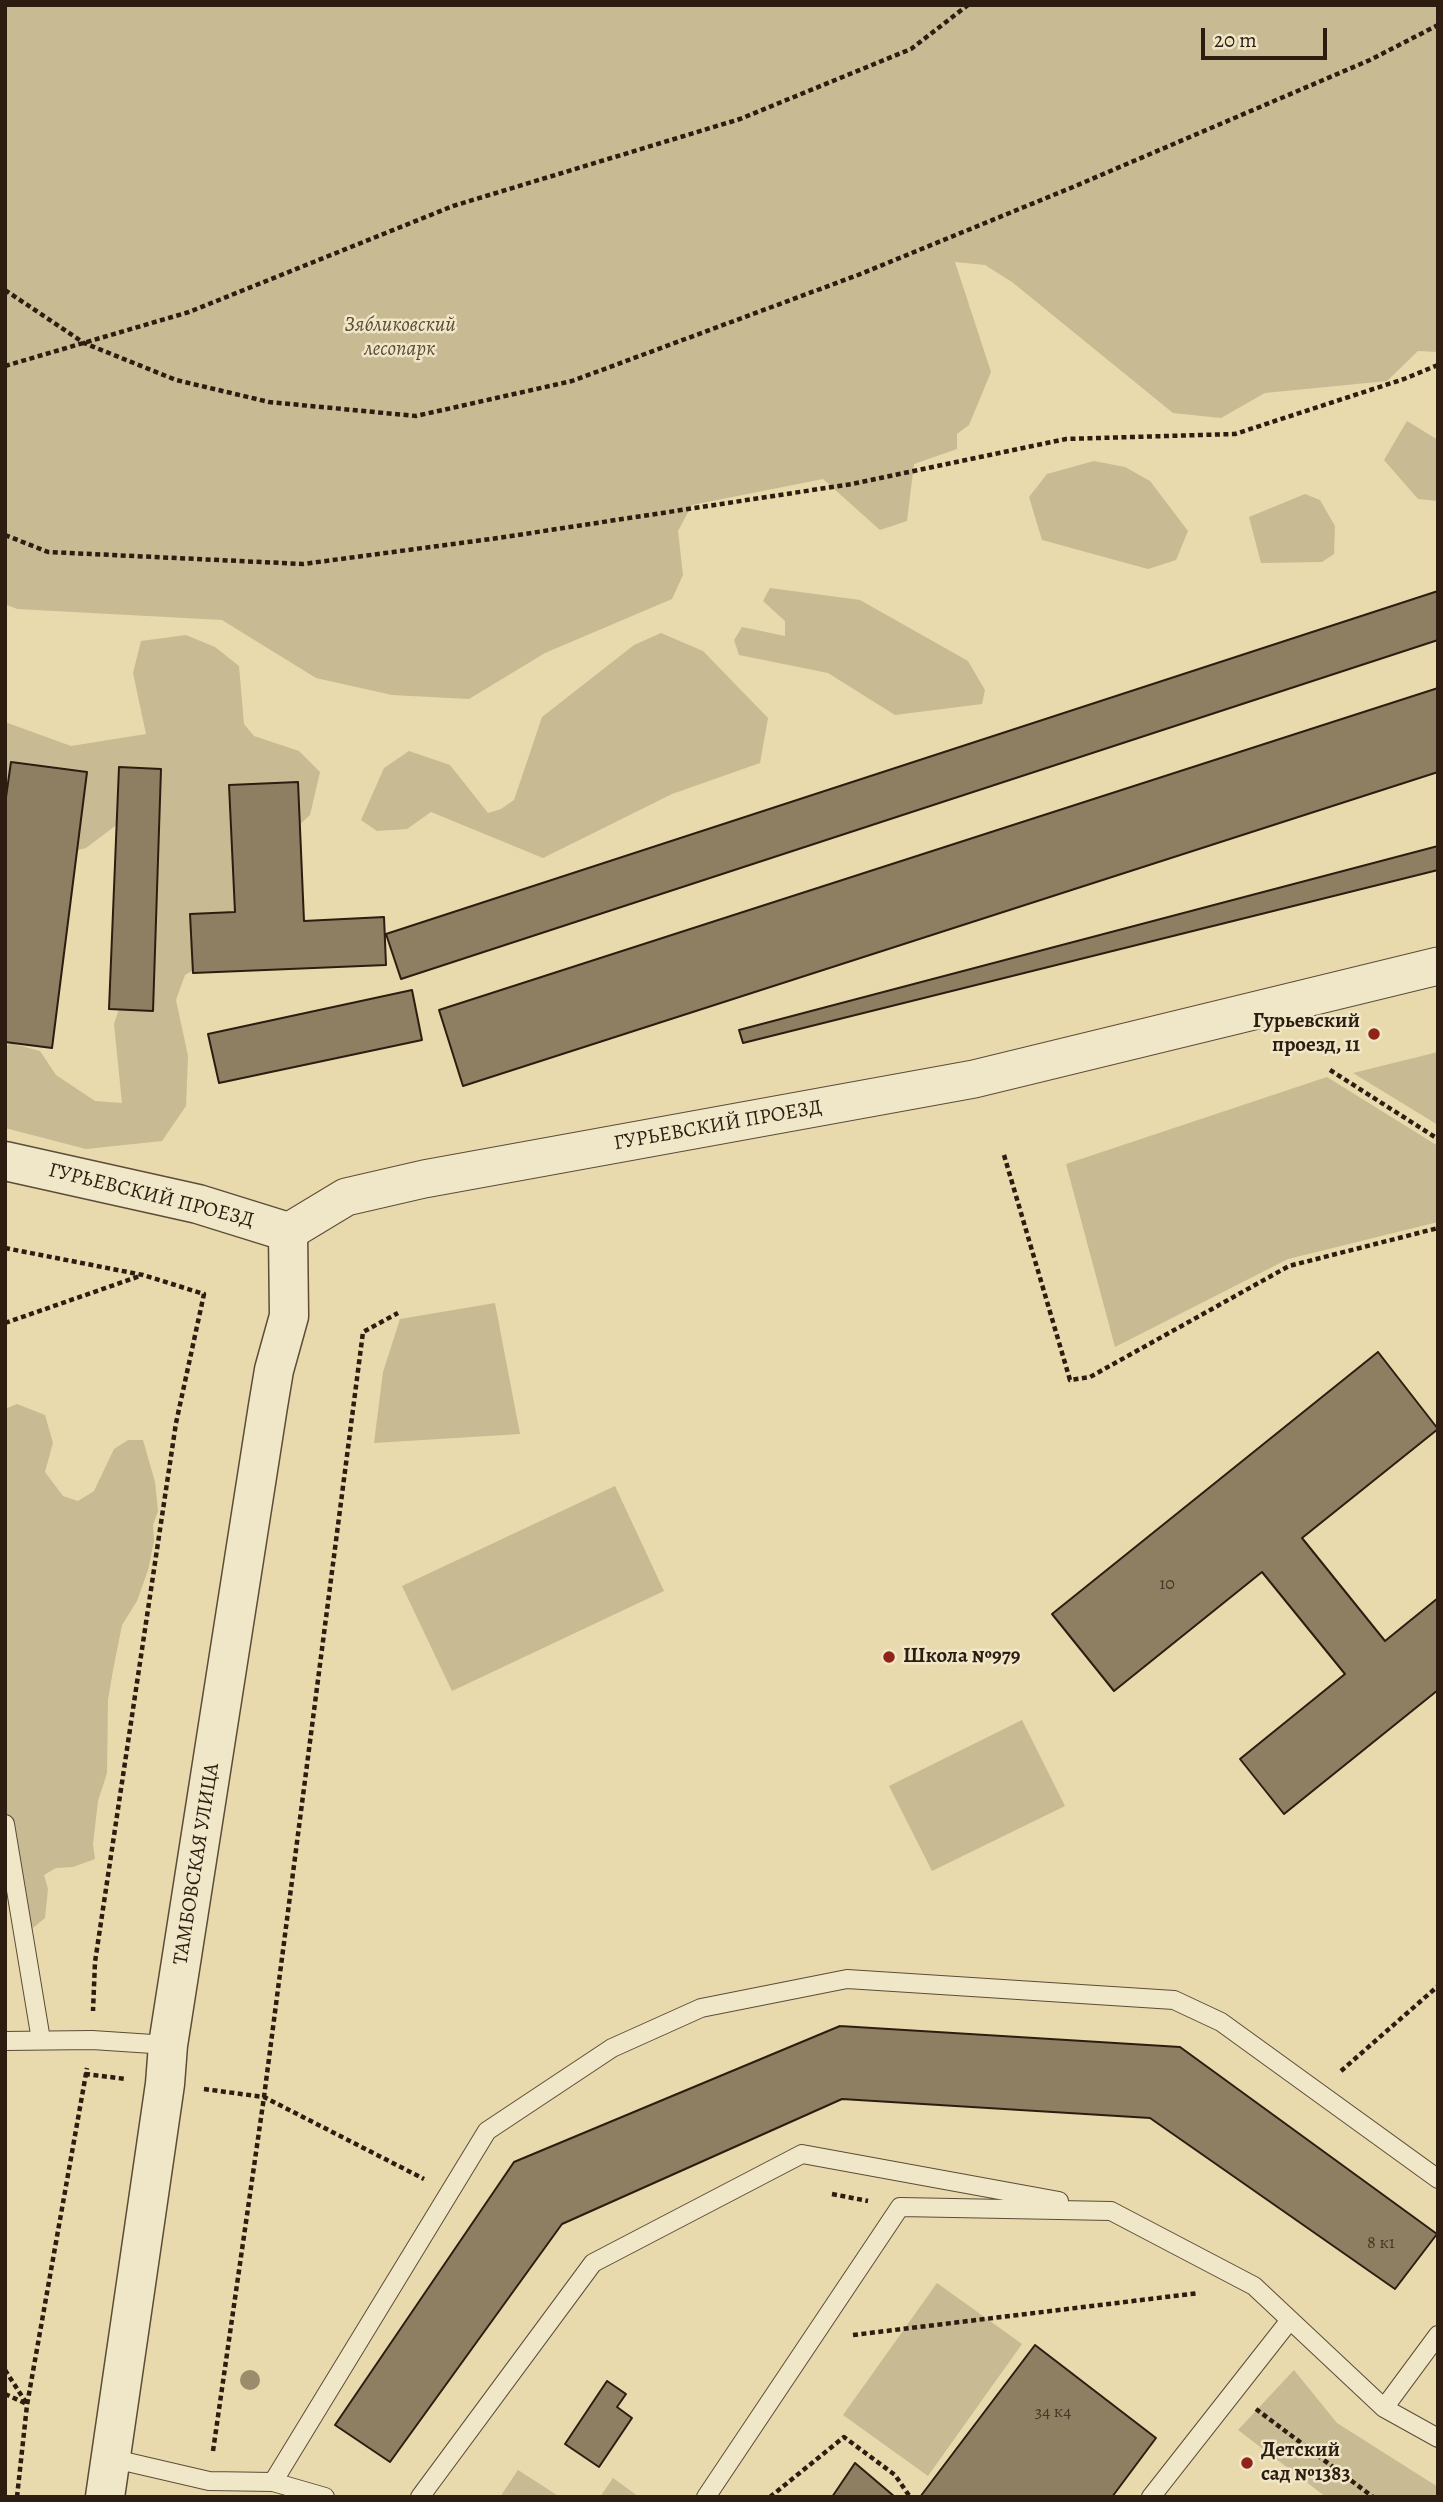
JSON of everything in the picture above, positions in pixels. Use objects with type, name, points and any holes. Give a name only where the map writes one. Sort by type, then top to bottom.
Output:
[{"type":"street","name":"ГУРЬЕВСКИЙ ПРОЕЗД","points":[[5,1161],[198,1204],[288,1232],[346,1197],[398,1185],[974,1079],[1438,967]]},
{"type":"street","name":"ТАМБОВСКАЯ УЛИЦА","points":[[104,2497],[165,2084],[168,2045],[272,1382],[289,1315],[288,1232]]},
{"type":"lane","points":[[5,1824],[41,2040]]},
{"type":"lane","points":[[273,2482],[487,2131],[612,2048],[701,2008],[847,1979],[1174,2000],[1221,2022],[1438,2179]]},
{"type":"lane","points":[[5,2041],[92,2040],[168,2045]]},
{"type":"lane","points":[[420,2497],[593,2263],[802,2154],[1111,2211],[1254,2286],[1384,2409],[1438,2438]]},
{"type":"lane","points":[[706,2497],[900,2207],[1111,2211]]},
{"type":"lane","points":[[1151,2497],[1290,2320]]},
{"type":"lane","points":[[1384,2409],[1438,2335]]},
{"type":"lane","points":[[110,2458],[209,2481],[273,2482],[325,2497]]},
{"type":"path","points":[[5,366],[189,312],[453,206],[740,119],[911,49],[968,5]]},
{"type":"path","points":[[5,290],[84,342],[176,380],[269,402],[416,416],[572,381],[858,275],[1370,60],[1438,25]]},
{"type":"path","points":[[5,535],[48,552],[303,564],[498,538],[852,484],[1066,439],[1235,434],[1404,379],[1438,365]]},
{"type":"path","points":[[1330,1070],[1438,1139]]},
{"type":"path","points":[[1004,1154],[1070,1380],[1090,1377],[1289,1266],[1438,1228]]},
{"type":"path","points":[[5,1248],[143,1275],[204,1294],[176,1423],[95,1962],[92,2040],[27,2405],[17,2497]]},
{"type":"path","points":[[5,1323],[143,1275]]},
{"type":"path","points":[[209,2481],[264,2097],[363,1332],[398,1313]]},
{"type":"path","points":[[1329,2064],[1341,2071],[1438,1986]]},
{"type":"path","points":[[86,2074],[264,2097],[450,2192]]},
{"type":"path","points":[[822,2192],[900,2207]]},
{"type":"path","points":[[811,2340],[1254,2286]]},
{"type":"path","points":[[5,2370],[27,2405]]},
{"type":"path","points":[[1234,2392],[1373,2497]]},
{"type":"path","points":[[5,2394],[27,2405]]},
{"type":"path","points":[[770,2497],[845,2437],[895,2475],[910,2497]]},
{"type":"green space","name":"Зябликовский лесопарк","points":[[5,5],[1438,5],[1438,352],[1418,351],[1387,381],[1265,393],[1221,418],[1173,413],[1012,282],[985,265],[955,262],[991,372],[969,425],[957,434],[957,449],[914,464],[907,521],[880,530],[823,479],[692,505],[678,531],[683,575],[672,599],[545,653],[469,699],[392,695],[316,678],[222,620],[17,609],[5,604]]},
{"type":"green space","points":[[1407,421],[1438,440],[1438,501],[1418,499],[1384,460]]},
{"type":"green space","points":[[1094,461],[1125,467],[1150,481],[1188,531],[1176,560],[1148,569],[1042,540],[1029,497],[1047,474]]},
{"type":"green space","points":[[1305,494],[1320,500],[1335,526],[1334,554],[1322,562],[1261,563],[1249,517]]},
{"type":"green space","points":[[770,588],[860,600],[968,661],[985,690],[982,704],[895,715],[828,673],[739,655],[734,640],[742,627],[785,636],[785,621],[763,601]]},
{"type":"green space","points":[[661,633],[703,651],[768,718],[760,763],[672,794],[543,858],[431,812],[407,829],[377,831],[361,820],[384,768],[409,751],[450,765],[488,813],[501,809],[514,800],[542,717],[634,645]]},
{"type":"green space","points":[[186,635],[215,647],[239,666],[244,724],[254,736],[299,751],[320,772],[310,815],[268,853],[210,960],[185,975],[176,1000],[188,1056],[186,1106],[162,1141],[86,1149],[5,1128],[5,1047],[10,1043],[40,1051],[56,1075],[95,1101],[122,1103],[114,1024],[139,949],[143,855],[160,829],[135,811],[86,848],[24,864],[5,858],[5,722],[71,746],[146,734],[133,673],[141,641]]},
{"type":"green space","points":[[1438,1052],[1438,1125],[1353,1073]]},
{"type":"green space","points":[[1327,1077],[1438,1146],[1438,1222],[1288,1259],[1115,1347],[1066,1164]]},
{"type":"green space","points":[[495,1303],[520,1434],[374,1443],[383,1372],[400,1319]]},
{"type":"green space","points":[[17,1404],[45,1415],[53,1443],[45,1472],[63,1496],[78,1501],[94,1491],[114,1449],[128,1440],[143,1440],[155,1482],[158,1511],[153,1525],[154,1541],[148,1570],[137,1601],[122,1625],[113,1670],[108,1700],[107,1773],[98,1801],[93,1844],[95,1859],[73,1867],[56,1868],[44,1875],[48,1889],[45,1918],[33,1928],[14,1884],[5,1817],[5,1409]]},
{"type":"green space","points":[[615,1486],[664,1591],[452,1691],[402,1586]]},
{"type":"green space","points":[[1022,1720],[1065,1806],[932,1871],[889,1786]]},
{"type":"green space","points":[[937,2283],[1022,2344],[928,2476],[843,2415]]},
{"type":"green space","points":[[1294,2370],[1337,2423],[1438,2487],[1438,2497],[1326,2497],[1238,2430]]},
{"type":"green space","points":[[518,2470],[560,2497],[500,2497]]},
{"type":"green space","points":[[613,2478],[639,2497],[600,2497]]},
{"type":"building","points":[[1438,591],[1438,640],[401,979],[386,934]]},
{"type":"building","points":[[1438,688],[1438,772],[463,1086],[439,1010]]},
{"type":"building","points":[[11,762],[87,772],[52,1048],[5,1042],[5,804]]},
{"type":"building","points":[[119,767],[161,769],[153,1011],[109,1009]]},
{"type":"building","points":[[298,782],[304,921],[384,917],[386,965],[193,973],[190,914],[235,912],[229,785]]},
{"type":"building","points":[[1438,846],[1438,870],[743,1043],[739,1030]]},
{"type":"building","points":[[412,990],[422,1040],[219,1083],[208,1034]]},
{"type":"building","points":[[1378,1352],[1438,1429],[1302,1538],[1385,1641],[1438,1598],[1438,1690],[1284,1814],[1240,1759],[1345,1674],[1262,1572],[1114,1691],[1052,1614]]},
{"type":"building","points":[[840,2026],[1180,2047],[1437,2234],[1395,2289],[1150,2118],[842,2099],[562,2224],[390,2462],[335,2425],[514,2162]]},
{"type":"building","points":[[1035,2345],[1156,2438],[1112,2497],[920,2497]]},
{"type":"building","points":[[607,2381],[626,2394],[617,2407],[632,2418],[599,2467],[565,2444]]},
{"type":"building","points":[[855,2463],[895,2497],[832,2497]]},
{"type":"place","name":"Гурьевский проезд, 11","points":[[1374,1034]]},
{"type":"place","name":"Школа №979","points":[[889,1657]]},
{"type":"place","name":"Детский сад №1383","points":[[1247,2463]]}]
